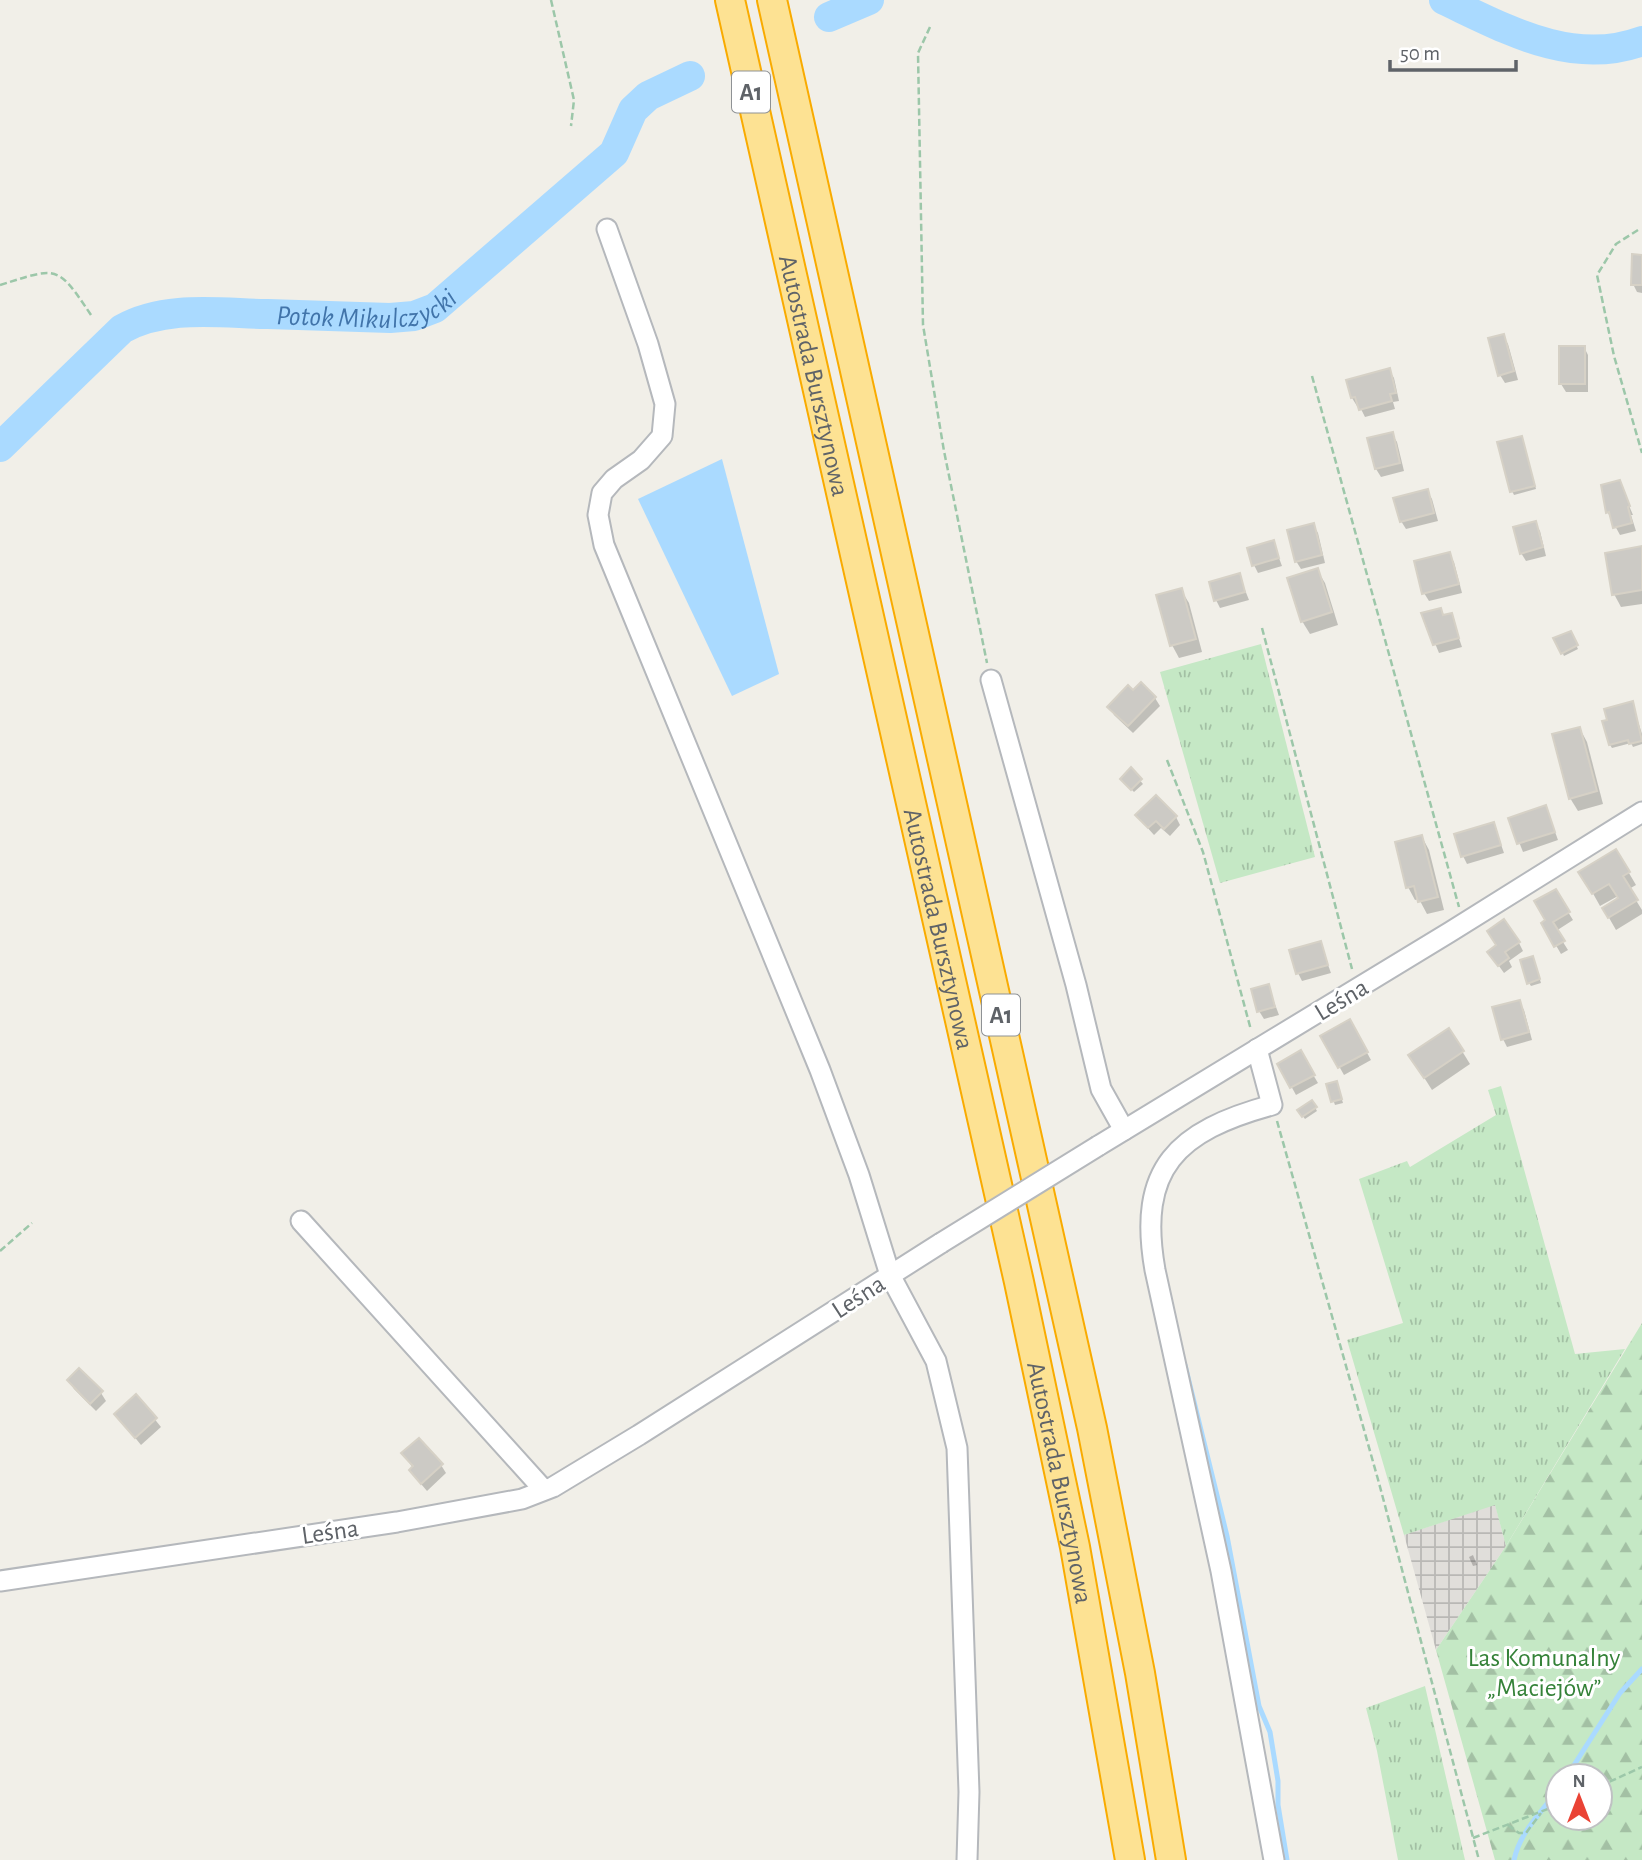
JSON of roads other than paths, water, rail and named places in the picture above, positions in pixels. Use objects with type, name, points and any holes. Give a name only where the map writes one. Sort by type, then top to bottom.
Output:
[{"type":"highway","name":"Autostrada Bursztynowa","points":[[730,0],[1019,1282],[1075,1547],[1130,1860]]},
{"type":"highway","name":"Autostrada Bursztynowa","points":[[772,0],[1093,1428],[1140,1672],[1171,1860]]},
{"type":"street","points":[[607,229],[648,344],[665,404],[662,436],[641,460],[614,479],[602,493],[598,515],[604,545],[821,1070],[859,1175],[890,1275],[936,1360],[957,1448],[968,1765],[967,1860]]},
{"type":"street","points":[[991,680],[1076,985],[1101,1089],[1124,1130]]},
{"type":"street","name":"Leśna","points":[[0,1581],[489,1507],[522,1499],[544,1490],[639,1435],[941,1243],[1642,812]]},
{"type":"street","points":[[1257,1049],[1272,1105],[1217,1124],[1176,1153],[1160,1174],[1153,1195],[1150,1221],[1155,1270],[1221,1571],[1274,1860]]},
{"type":"street","points":[[301,1221],[544,1490]]},
{"type":"water","points":[[722,459],[779,674],[732,696],[638,499]]},
{"type":"waterway","name":"Potok Mikulczycki","points":[[829,17],[869,0]]},
{"type":"waterway","name":"Potok Mikulczycki","points":[[1444,0],[1515,33],[1565,47],[1590,50],[1616,48],[1642,41]]},
{"type":"waterway","name":"Potok Mikulczycki","points":[[0,447],[122,329],[139,321],[192,312],[390,318],[414,316],[435,308],[614,153],[633,110],[648,96],[690,76]]},
{"type":"waterway","points":[[1185,1365],[1227,1536],[1259,1706],[1270,1732],[1287,1860]]},
{"type":"waterway","points":[[1576,1762],[1620,1693],[1642,1669]]},
{"type":"waterway","points":[[1514,1860],[1526,1831],[1544,1807]]},
{"type":"park label","name":"Las Komunalny „Maciejów”","points":[[1544,1672]]}]
